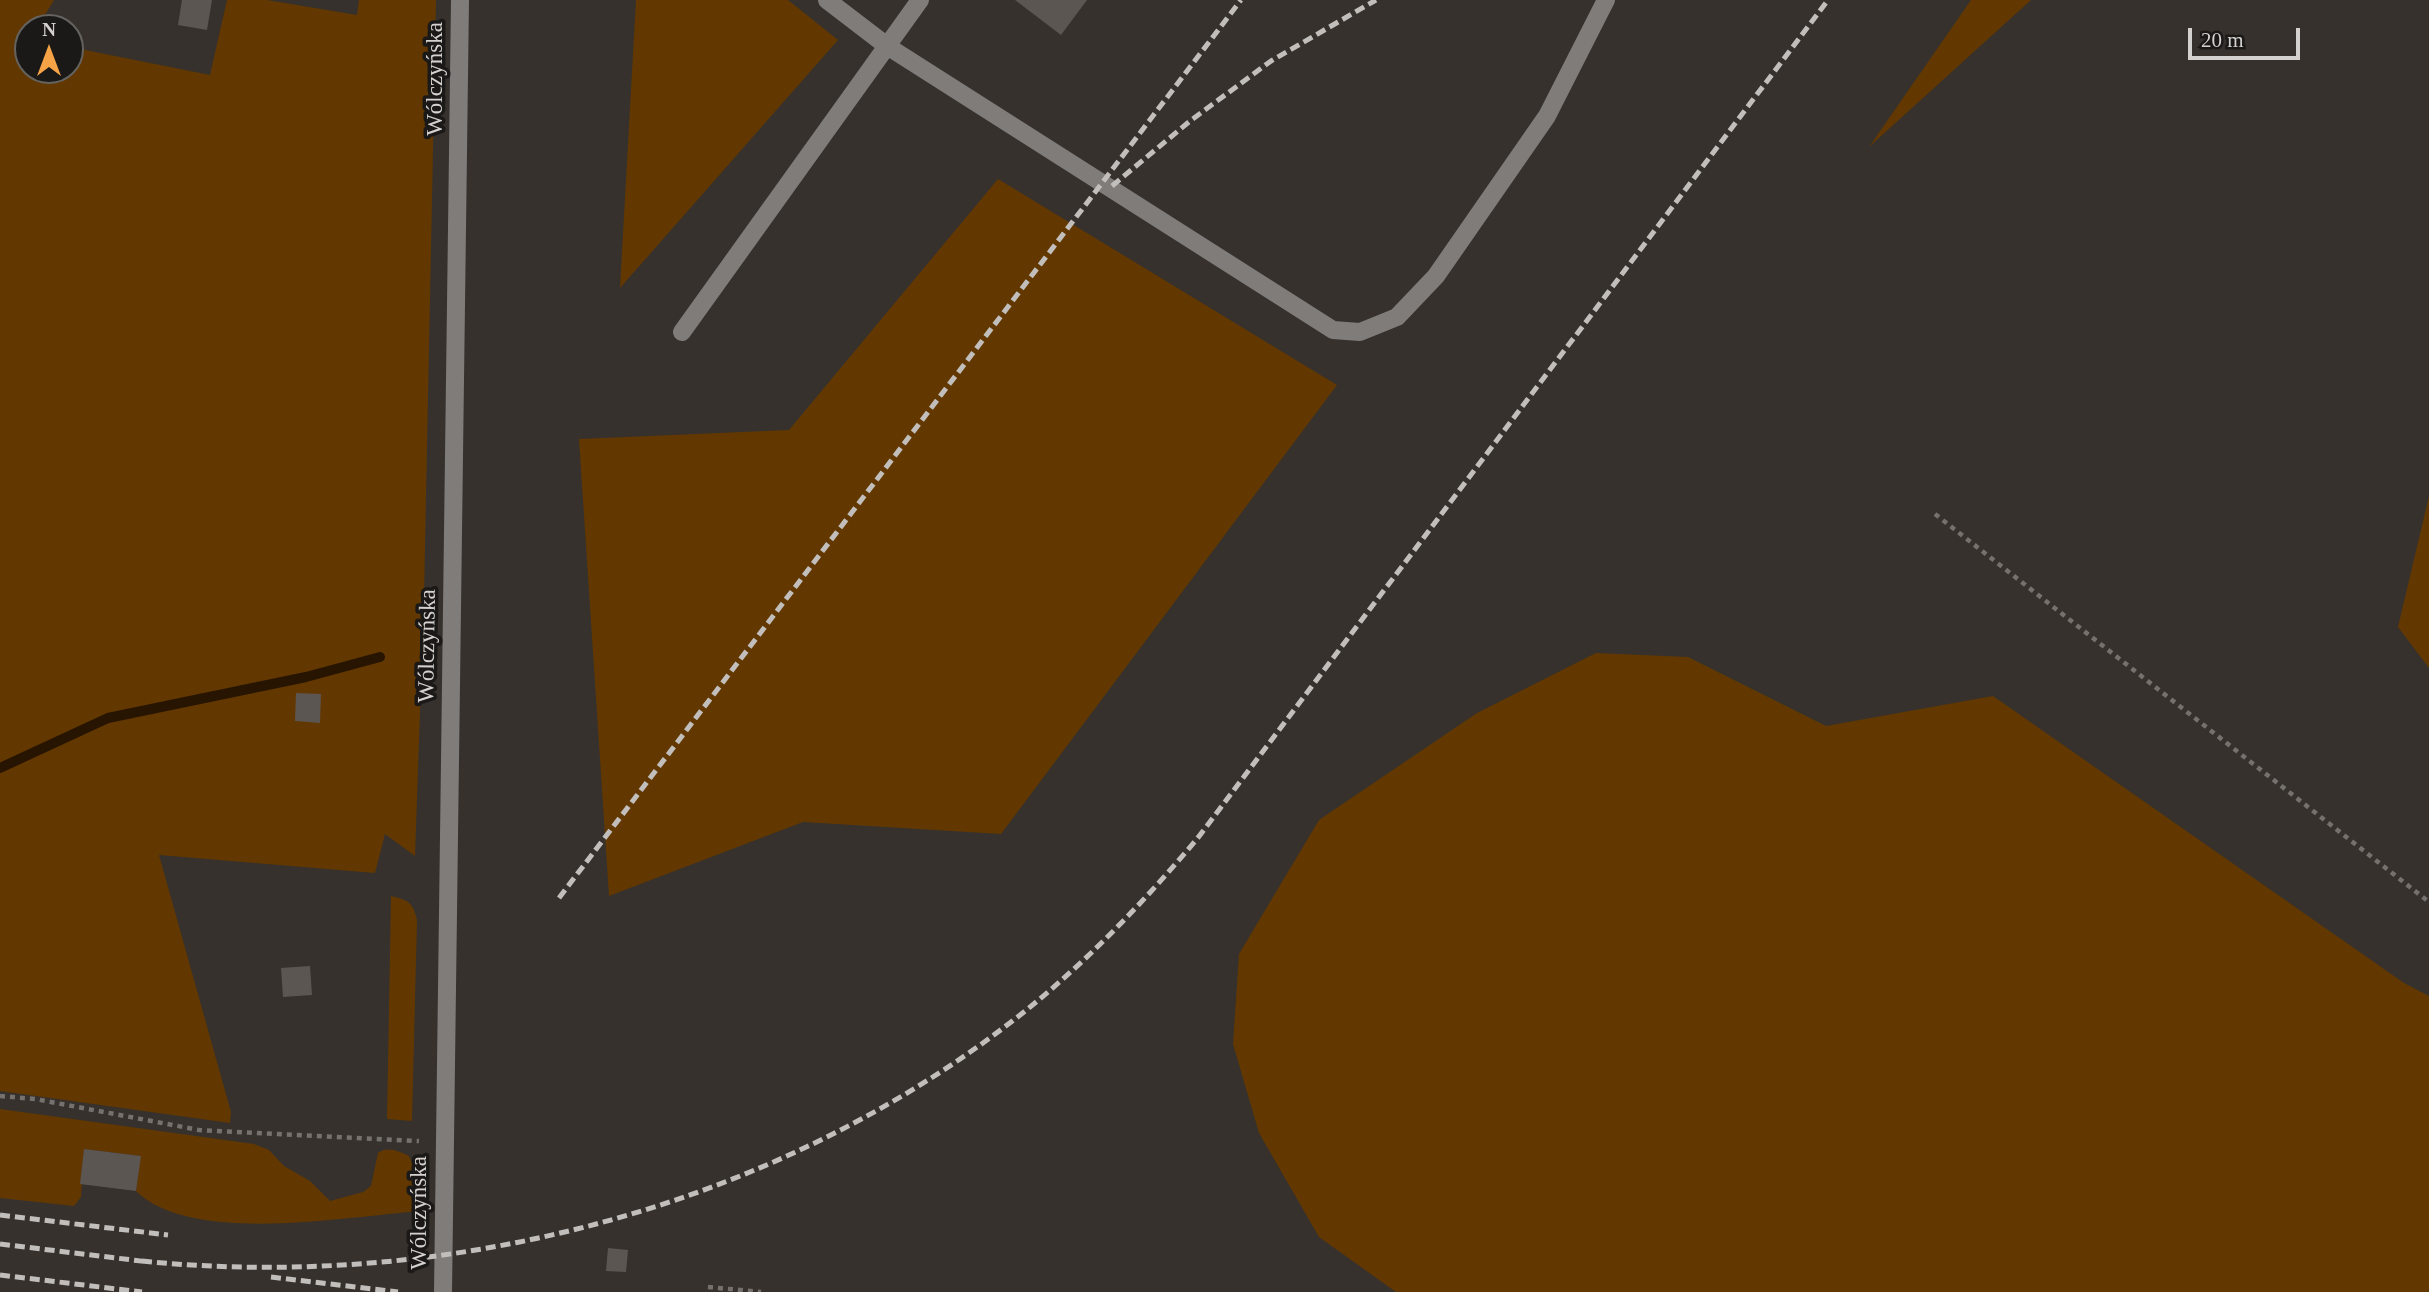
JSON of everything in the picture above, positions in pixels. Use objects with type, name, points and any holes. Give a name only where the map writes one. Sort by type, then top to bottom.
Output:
[{"type":"street","name":"Wólczyńska","points":[[443,1292],[460,0]]},
{"type":"street","points":[[827,0],[887,46],[1333,330],[1360,332],[1397,317],[1436,276],[1547,116],[1606,0]]},
{"type":"street","points":[[682,332],[920,0]]},
{"type":"path","points":[[1935,514],[2429,902]]},
{"type":"path","points":[[0,1096],[35,1099],[199,1130],[444,1142]]},
{"type":"path","points":[[708,1287],[761,1292]]},
{"type":"shaded area","points":[[0,0],[54,0],[46,14],[14,14],[14,84],[84,84],[84,50],[210,75],[227,0],[267,0],[357,15],[359,0],[436,0],[424,596],[415,856],[385,834],[375,873],[159,855],[231,1112],[230,1123],[0,1091]]},
{"type":"shaded area","points":[[636,0],[788,0],[838,40],[620,288]]},
{"type":"shaded area","points":[[1971,0],[2031,0],[1869,147]]},
{"type":"shaded area","points":[[998,179],[1337,385],[1001,834],[803,822],[609,896],[579,439],[789,430]]},
{"type":"shaded area","points":[[2429,496],[2429,668],[2398,627]]},
{"type":"shaded area","points":[[1596,653],[1688,657],[1826,726],[1993,696],[2404,983],[2429,996],[2429,1292],[1396,1292],[1319,1237],[1259,1133],[1233,1044],[1239,954],[1319,820],[1477,713]]},
{"type":"shaded area","points":[[391,896],[409,903],[417,920],[412,1121],[387,1119]]},
{"type":"shaded area","points":[[0,1109],[254,1144],[269,1150],[284,1166],[310,1181],[330,1201],[363,1192],[371,1186],[378,1153],[393,1150],[409,1156],[419,1179],[422,1211],[272,1224],[194,1218],[161,1208],[136,1191],[140,1156],[84,1149],[81,1197],[74,1206],[0,1198]]},
{"type":"building","points":[[182,0],[212,0],[207,30],[178,25]]},
{"type":"building","points":[[1015,0],[1087,0],[1061,35]]},
{"type":"building","points":[[296,693],[321,694],[320,723],[295,721]]},
{"type":"building","points":[[310,966],[312,995],[283,997],[281,968]]},
{"type":"building","points":[[84,1149],[141,1156],[136,1191],[80,1184]]},
{"type":"building","points":[[608,1248],[628,1250],[626,1272],[606,1271]]},
{"type":"waterway","points":[[0,768],[108,718],[306,677],[380,657]]},
{"type":"railway","points":[[559,898],[1241,0]]},
{"type":"railway","points":[[1112,186],[1190,121],[1271,61],[1376,0]]},
{"type":"railway","points":[[142,1261],[257,1267],[373,1263],[488,1248],[602,1223],[712,1187],[819,1141],[920,1085],[1015,1019],[1111,934],[1197,839],[1828,0]]},
{"type":"railway","points":[[0,1215],[168,1235]]},
{"type":"railway","points":[[0,1244],[149,1262]]},
{"type":"railway","points":[[0,1275],[142,1292]]},
{"type":"railway","points":[[271,1277],[398,1292]]}]
